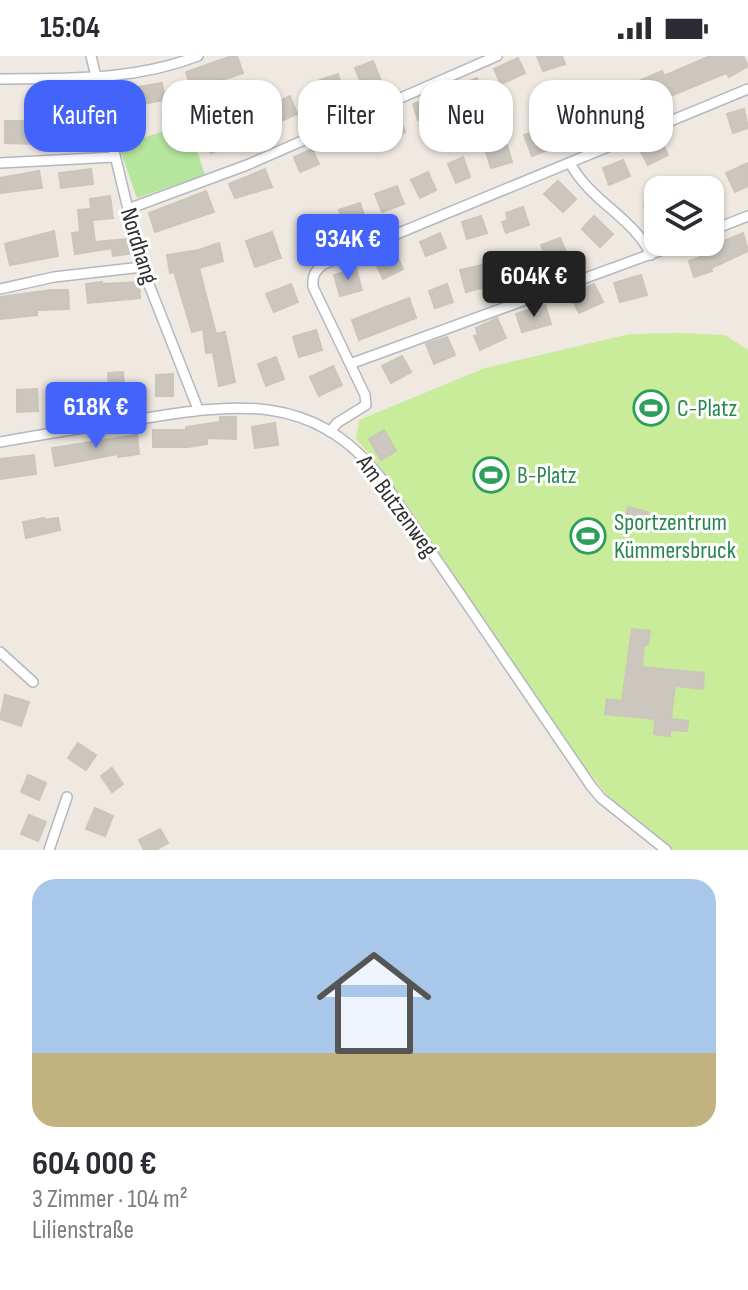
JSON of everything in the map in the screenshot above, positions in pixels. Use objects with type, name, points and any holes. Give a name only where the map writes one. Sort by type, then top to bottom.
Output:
[{"type":"street","name":"Nordhang","points":[[91,56],[142,267],[198,409]]},
{"type":"street","points":[[0,79],[132,75],[167,68],[198,56]]},
{"type":"street","points":[[128,209],[247,165],[497,56]]},
{"type":"street","points":[[330,432],[337,423],[366,405],[365,395],[313,287],[315,271],[324,264],[748,89]]},
{"type":"street","points":[[0,163],[114,157]]},
{"type":"street","points":[[570,163],[580,181],[644,242]]},
{"type":"street","points":[[724,225],[748,216]]},
{"type":"street","points":[[350,364],[648,256]]},
{"type":"street","points":[[0,289],[65,275],[142,267]]},
{"type":"street","name":"Am Butzenweg","points":[[0,442],[198,409],[269,408],[307,420],[330,432],[356,450],[381,478],[591,786],[601,798],[666,850]]},
{"type":"street","points":[[0,652],[33,682]]},
{"type":"street","points":[[49,850],[67,797]]},
{"type":"green space","points":[[162,132],[162,152],[197,152],[205,175],[137,198],[121,152],[146,152],[146,137]]},
{"type":"green space","name":"Sportzentrum Kümmersbruck","points":[[630,334],[725,335],[748,350],[748,850],[671,850],[612,802],[557,730],[383,470],[356,439],[359,420],[485,368]]},
{"type":"building","points":[[237,56],[243,73],[222,80],[189,80],[186,72]]},
{"type":"building","points":[[537,56],[562,56],[565,64],[543,71]]},
{"type":"building","points":[[710,56],[743,56],[748,66],[729,77],[726,73],[673,95],[673,80],[641,80],[662,71],[664,76]]},
{"type":"building","points":[[518,58],[525,73],[510,80],[499,80],[494,69]]},
{"type":"building","points":[[373,61],[381,80],[360,80],[355,68]]},
{"type":"building","points":[[338,74],[340,80],[320,80]]},
{"type":"building","points":[[162,83],[162,100],[146,103],[146,86]]},
{"type":"building","points":[[290,96],[297,114],[282,121],[282,100]]},
{"type":"building","points":[[419,102],[419,120],[418,120],[413,104]]},
{"type":"building","points":[[744,109],[748,128],[733,133],[727,114]]},
{"type":"building","points":[[5,121],[24,121],[24,144],[5,143]]},
{"type":"building","points":[[313,152],[319,164],[300,172],[294,157]]},
{"type":"building","points":[[486,152],[509,152],[512,162],[491,168]]},
{"type":"building","points":[[641,152],[666,152],[668,155],[648,165]]},
{"type":"building","points":[[463,157],[470,177],[456,183],[448,164]]},
{"type":"building","points":[[623,160],[630,176],[609,185],[603,168]]},
{"type":"building","points":[[748,163],[748,186],[735,192],[726,173]]},
{"type":"building","points":[[91,169],[93,184],[61,188],[59,173]]},
{"type":"building","points":[[265,169],[272,187],[235,198],[229,184]]},
{"type":"building","points":[[39,171],[42,188],[0,193],[0,178]]},
{"type":"building","points":[[428,172],[436,190],[420,198],[411,180]]},
{"type":"building","points":[[558,181],[576,199],[563,212],[544,194]]},
{"type":"building","points":[[397,186],[404,204],[382,212],[375,194]]},
{"type":"building","points":[[206,191],[214,212],[155,232],[149,213]]},
{"type":"building","points":[[110,196],[113,218],[92,220],[95,242],[127,239],[129,254],[113,256],[112,248],[75,254],[72,233],[80,232],[78,210],[91,209],[90,199]]},
{"type":"building","points":[[360,203],[366,221],[345,227],[339,210]]},
{"type":"building","points":[[523,207],[529,225],[506,233],[502,222],[508,220],[506,213]]},
{"type":"building","points":[[320,216],[329,238],[309,246],[300,224]]},
{"type":"building","points":[[481,216],[487,233],[467,239],[462,222]]},
{"type":"building","points":[[594,216],[613,234],[600,247],[582,229]]},
{"type":"building","points":[[54,231],[58,256],[10,265],[5,244]]},
{"type":"building","points":[[272,232],[281,258],[255,267],[246,241]]},
{"type":"building","points":[[440,233],[446,248],[426,256],[420,242]]},
{"type":"building","points":[[743,233],[748,251],[711,268],[712,271],[694,277],[689,261],[703,256],[724,256],[724,241]]},
{"type":"building","points":[[560,238],[568,257],[549,264],[541,245]]},
{"type":"building","points":[[219,243],[223,261],[199,268],[216,334],[225,332],[235,382],[219,386],[213,352],[206,353],[203,329],[192,332],[174,272],[170,273],[167,255]]},
{"type":"building","points":[[393,248],[403,269],[383,279],[373,257]]},
{"type":"building","points":[[523,253],[531,274],[510,281],[502,261]]},
{"type":"building","points":[[483,265],[488,286],[466,292],[460,270]]},
{"type":"building","points":[[356,269],[362,290],[340,296],[334,275]]},
{"type":"building","points":[[641,275],[647,295],[620,302],[614,283]]},
{"type":"building","points":[[139,282],[140,298],[88,303],[86,284]]},
{"type":"building","points":[[291,284],[298,302],[274,312],[266,294]]},
{"type":"building","points":[[447,284],[453,302],[435,308],[429,291]]},
{"type":"building","points":[[594,284],[603,302],[579,313],[570,295]]},
{"type":"building","points":[[68,290],[69,309],[37,310],[37,315],[0,319],[0,297]]},
{"type":"building","points":[[409,298],[416,318],[359,340],[352,320]]},
{"type":"building","points":[[545,305],[551,324],[522,332],[516,314]]},
{"type":"building","points":[[497,318],[506,338],[480,350],[474,336],[478,335],[476,328]]},
{"type":"building","points":[[316,330],[322,350],[299,357],[293,337]]},
{"type":"building","points":[[447,337],[455,355],[434,364],[426,344]]},
{"type":"building","points":[[402,356],[411,372],[391,383],[382,366]]},
{"type":"building","points":[[276,357],[284,379],[266,386],[258,364]]},
{"type":"building","points":[[333,366],[342,385],[319,396],[310,377]]},
{"type":"building","points":[[123,372],[125,400],[110,401],[108,373]]},
{"type":"building","points":[[173,374],[173,396],[156,396],[156,375]]},
{"type":"building","points":[[37,389],[38,411],[17,412],[17,390]]},
{"type":"building","points":[[83,395],[84,412],[56,413],[55,396]]},
{"type":"building","points":[[220,417],[236,417],[236,439],[207,438],[207,444],[153,447],[153,430],[186,430],[186,427],[220,422]]},
{"type":"building","points":[[275,423],[278,445],[255,448],[252,427]]},
{"type":"building","points":[[384,430],[396,451],[381,460],[369,439]]},
{"type":"building","points":[[137,435],[139,454],[118,457],[118,454],[55,466],[52,448]]},
{"type":"building","points":[[34,455],[36,474],[0,479],[0,459]]},
{"type":"building","points":[[628,507],[648,512],[646,521],[637,519],[636,527],[624,524]]},
{"type":"building","points":[[58,518],[60,530],[26,538],[23,522]]},
{"type":"building","points":[[632,629],[650,631],[648,645],[644,645],[642,667],[704,673],[703,689],[675,686],[671,719],[688,721],[687,731],[670,730],[670,736],[654,734],[655,719],[605,714],[607,699],[622,701]]},
{"type":"building","points":[[5,695],[29,702],[21,726],[0,719]]},
{"type":"building","points":[[78,743],[96,755],[86,770],[68,758]]},
{"type":"building","points":[[112,768],[123,784],[112,792],[101,776]]},
{"type":"building","points":[[28,775],[46,783],[39,800],[21,792]]},
{"type":"building","points":[[95,808],[113,816],[105,836],[86,829]]},
{"type":"building","points":[[29,815],[46,822],[38,841],[21,834]]},
{"type":"building","points":[[160,829],[168,843],[156,850],[144,850],[139,840]]},
{"type":"place","name":"C-Platz","points":[[651,408]]},
{"type":"place","name":"B-Platz","points":[[491,475]]},
{"type":"place","name":"Sportzentrum Kümmersbruck","points":[[588,536]]}]
